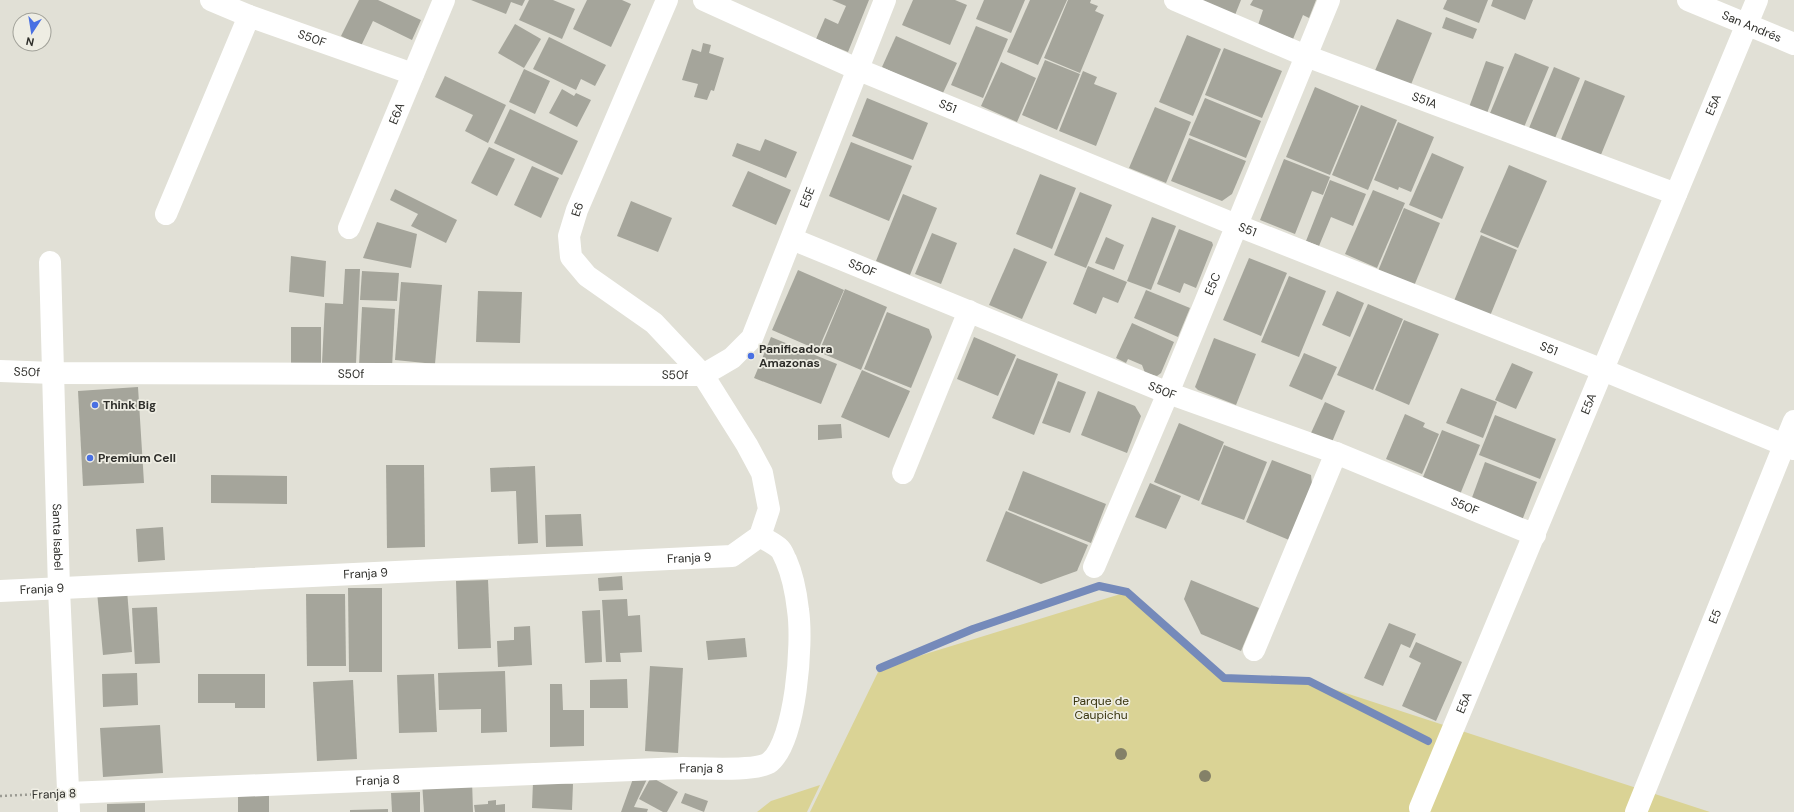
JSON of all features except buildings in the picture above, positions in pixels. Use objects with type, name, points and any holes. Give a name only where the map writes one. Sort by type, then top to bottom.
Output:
[{"type":"street","name":"S50F","points":[[211,0],[249,16],[413,74]]},
{"type":"street","name":"E6A","points":[[349,228],[444,0]]},
{"type":"street","name":"E6","points":[[667,0],[577,210],[569,236],[571,258],[587,276],[654,323],[703,375],[747,445],[762,473],[769,509],[760,536]]},
{"type":"street","name":"S51","points":[[704,0],[857,69],[1236,224],[1603,370],[1789,447]]},
{"type":"street","name":"E5E","points":[[703,375],[732,358],[752,338],[885,0]]},
{"type":"street","name":"S51A","points":[[1175,0],[1306,56],[1676,194]]},
{"type":"street","name":"E5C","points":[[1094,567],[1168,393],[1329,0]]},
{"type":"street","name":"San Andrés","points":[[1688,0],[1794,44]]},
{"type":"street","name":"E5A","points":[[1420,808],[1757,0]]},
{"type":"street","points":[[166,214],[249,16]]},
{"type":"street","name":"S50F","points":[[792,239],[1168,393],[1336,453],[1535,535]]},
{"type":"street","name":"Santa Isabel","points":[[50,262],[59,589],[68,803]]},
{"type":"street","points":[[904,473],[968,311]]},
{"type":"street","name":"S50f","points":[[0,371],[53,373],[703,375]]},
{"type":"street","name":"E5","points":[[1636,812],[1789,447],[1794,421]]},
{"type":"street","points":[[1254,650],[1336,453]]},
{"type":"street","name":"Franja 9","points":[[0,591],[732,556],[760,536]]},
{"type":"street","name":"Franja 8","points":[[68,803],[659,769],[756,768],[769,763],[779,753],[788,730],[796,693],[799,611],[793,576],[781,549],[760,536]]},
{"type":"path","name":"Franja 8","points":[[0,796],[68,803]]},
{"type":"green space","name":"Parque de Caupichu","points":[[1127,592],[1224,678],[1309,681],[1710,812],[810,812],[880,668]]},
{"type":"green space","points":[[820,785],[807,812],[757,812],[771,801]]},
{"type":"waterway","points":[[880,668],[973,629],[1099,586],[1127,592],[1224,678],[1309,681],[1428,741]]},
{"type":"place","name":"Panificadora Amazonas","points":[[751,356]]},
{"type":"place","name":"Think Big","points":[[95,405]]},
{"type":"place","name":"Premium Cell","points":[[90,458]]}]
